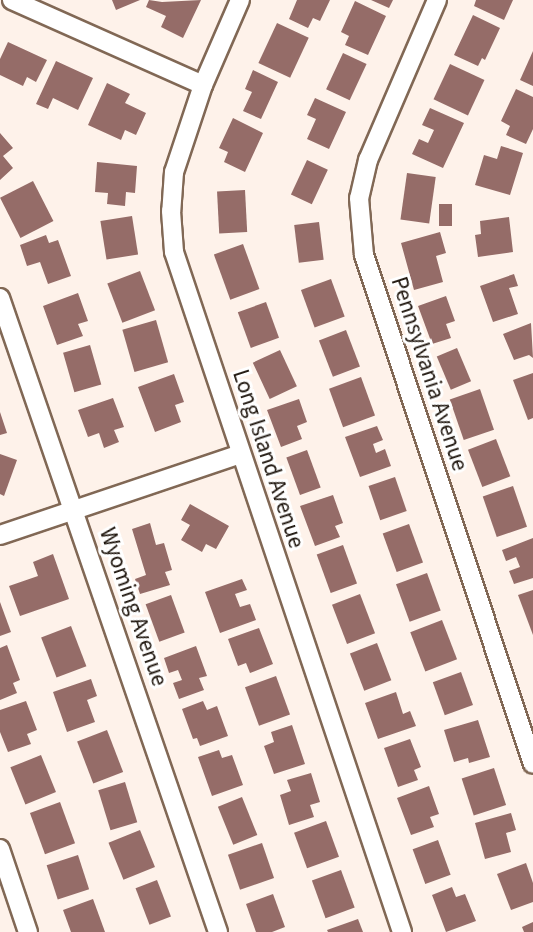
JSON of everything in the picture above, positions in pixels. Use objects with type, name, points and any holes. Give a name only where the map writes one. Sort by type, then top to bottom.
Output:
[{"type":"street","points":[[12,0],[46,7],[203,85]]},
{"type":"street","name":"Long Island Avenue","points":[[240,0],[203,85],[174,173],[170,211],[174,253],[402,932]]},
{"type":"street","name":"Pennsylvania Avenue","points":[[437,0],[368,160],[359,198],[364,255],[533,764]]},
{"type":"street","name":"Wyoming Avenue","points":[[0,298],[218,932]]},
{"type":"street","points":[[0,535],[240,454]]},
{"type":"street","points":[[0,849],[28,932]]},
{"type":"building","points":[[112,0],[140,0],[116,10]]},
{"type":"building","points":[[149,0],[201,0],[183,38],[161,27],[166,16],[146,7]]},
{"type":"building","points":[[297,0],[330,0],[320,21],[313,18],[308,28],[289,19]]},
{"type":"building","points":[[371,0],[393,0],[389,8]]},
{"type":"building","points":[[476,0],[513,0],[504,20],[474,6]]},
{"type":"building","points":[[355,1],[386,16],[368,55],[345,45],[349,36],[341,32]]},
{"type":"building","points":[[473,15],[500,28],[485,60],[482,58],[478,66],[454,55]]},
{"type":"building","points":[[277,23],[309,38],[290,78],[258,63]]},
{"type":"building","points":[[8,42],[47,60],[36,82],[27,77],[23,86],[0,75],[0,59]]},
{"type":"building","points":[[533,51],[533,86],[520,80]]},
{"type":"building","points":[[343,53],[367,64],[350,100],[326,89]]},
{"type":"building","points":[[56,61],[93,78],[78,110],[53,98],[48,109],[36,104]]},
{"type":"building","points":[[450,64],[484,80],[468,115],[434,99]]},
{"type":"building","points":[[253,70],[278,82],[261,119],[243,111],[252,92],[245,89]]},
{"type":"building","points":[[107,83],[130,94],[125,103],[146,113],[136,135],[125,130],[121,140],[88,125]]},
{"type":"building","points":[[516,89],[533,97],[533,129],[526,144],[506,135],[510,126],[501,121]]},
{"type":"building","points":[[315,98],[346,112],[329,149],[307,139],[316,119],[307,115]]},
{"type":"building","points":[[430,108],[464,123],[443,168],[412,154],[419,139],[428,143],[434,130],[422,125]]},
{"type":"building","points":[[233,118],[263,133],[245,172],[224,162],[228,152],[219,148]]},
{"type":"building","points":[[0,133],[13,148],[3,156],[13,168],[0,180]]},
{"type":"building","points":[[501,146],[523,153],[510,195],[475,185],[484,155],[497,159]]},
{"type":"building","points":[[307,160],[328,170],[312,204],[291,194]]},
{"type":"building","points":[[97,162],[137,166],[135,193],[126,192],[125,206],[107,204],[108,193],[95,192]]},
{"type":"building","points":[[407,173],[436,177],[429,224],[400,220]]},
{"type":"building","points":[[33,181],[53,221],[20,238],[0,198]]},
{"type":"building","points":[[245,190],[247,232],[219,233],[217,191]]},
{"type":"building","points":[[439,204],[452,204],[452,226],[439,226]]},
{"type":"building","points":[[132,216],[138,255],[106,260],[100,221]]},
{"type":"building","points":[[509,217],[513,252],[478,257],[475,235],[481,234],[480,221]]},
{"type":"building","points":[[319,222],[324,260],[299,263],[294,225]]},
{"type":"building","points":[[440,232],[446,253],[436,256],[443,282],[414,290],[401,243]]},
{"type":"building","points":[[46,235],[49,243],[58,240],[71,276],[48,284],[40,262],[27,266],[20,245]]},
{"type":"building","points":[[243,244],[259,289],[230,300],[214,255]]},
{"type":"building","points":[[140,271],[155,310],[122,323],[107,284]]},
{"type":"building","points":[[514,274],[518,286],[509,288],[518,314],[493,322],[480,286]]},
{"type":"building","points":[[331,279],[345,317],[315,328],[301,290]]},
{"type":"building","points":[[78,293],[88,321],[78,324],[83,336],[57,345],[43,306]]},
{"type":"building","points":[[446,296],[455,321],[446,324],[451,338],[432,344],[418,306]]},
{"type":"building","points":[[266,302],[279,338],[251,348],[238,312]]},
{"type":"building","points":[[156,320],[168,362],[134,372],[122,330]]},
{"type":"building","points":[[531,323],[533,358],[529,355],[514,360],[503,334]]},
{"type":"building","points":[[346,330],[360,366],[333,377],[319,340]]},
{"type":"building","points":[[90,345],[101,384],[74,392],[63,353]]},
{"type":"building","points":[[457,348],[471,381],[451,390],[437,357]]},
{"type":"building","points":[[280,350],[297,386],[270,399],[253,363]]},
{"type":"building","points":[[533,373],[533,418],[528,420],[513,380]]},
{"type":"building","points":[[174,374],[184,402],[175,405],[181,422],[155,432],[138,387]]},
{"type":"building","points":[[361,377],[375,416],[343,427],[329,389]]},
{"type":"building","points":[[480,389],[494,430],[464,440],[450,399]]},
{"type":"building","points":[[113,398],[124,427],[114,430],[119,442],[104,448],[99,433],[88,437],[78,410]]},
{"type":"building","points":[[299,399],[307,422],[297,426],[302,439],[281,447],[267,410]]},
{"type":"building","points":[[0,412],[7,433],[0,435]]},
{"type":"building","points":[[377,426],[383,440],[373,444],[376,453],[385,449],[391,466],[360,477],[345,437]]},
{"type":"building","points":[[496,439],[510,476],[482,487],[468,450]]},
{"type":"building","points":[[307,450],[321,488],[300,495],[286,458]]},
{"type":"building","points":[[0,454],[17,460],[4,496],[0,494]]},
{"type":"building","points":[[395,477],[407,511],[380,520],[369,486]]},
{"type":"building","points":[[513,486],[527,527],[497,537],[483,496]]},
{"type":"building","points":[[333,495],[343,523],[335,526],[340,537],[315,546],[300,506]]},
{"type":"building","points":[[190,504],[229,526],[216,549],[206,544],[202,552],[181,540],[190,525],[181,520]]},
{"type":"building","points":[[150,523],[156,545],[164,543],[172,570],[165,572],[170,585],[140,594],[135,579],[146,575],[132,529]]},
{"type":"building","points":[[409,524],[423,563],[397,572],[383,534]]},
{"type":"building","points":[[533,538],[533,578],[514,584],[509,571],[520,567],[516,557],[506,561],[502,550]]},
{"type":"building","points":[[343,545],[357,584],[331,593],[317,555]]},
{"type":"building","points":[[53,554],[69,599],[20,616],[9,586],[38,576],[33,562]]},
{"type":"building","points":[[427,573],[441,611],[410,622],[396,584]]},
{"type":"building","points":[[242,579],[247,590],[235,594],[240,607],[250,604],[256,620],[220,633],[205,592]]},
{"type":"building","points":[[533,590],[533,635],[518,595]]},
{"type":"building","points":[[360,594],[375,633],[347,644],[332,605]]},
{"type":"building","points":[[171,595],[185,633],[159,642],[146,604]]},
{"type":"building","points":[[0,602],[11,632],[0,636]]},
{"type":"building","points":[[442,620],[457,659],[425,671],[410,632]]},
{"type":"building","points":[[71,626],[86,666],[57,678],[41,637]]},
{"type":"building","points":[[259,628],[273,664],[250,673],[246,663],[238,666],[228,639]]},
{"type":"building","points":[[377,643],[391,680],[364,691],[350,653]]},
{"type":"building","points":[[7,645],[20,680],[13,683],[17,693],[0,700],[0,648]]},
{"type":"building","points":[[196,646],[207,676],[199,678],[204,690],[179,699],[173,683],[182,680],[178,670],[169,673],[164,658]]},
{"type":"building","points":[[461,672],[473,705],[445,715],[433,682]]},
{"type":"building","points":[[276,676],[290,715],[259,726],[245,687]]},
{"type":"building","points":[[91,679],[97,696],[87,700],[95,722],[67,732],[53,692]]},
{"type":"building","points":[[396,692],[403,714],[410,711],[416,726],[378,739],[365,703]]},
{"type":"building","points":[[26,701],[37,730],[27,734],[31,744],[8,752],[0,732],[0,710]]},
{"type":"building","points":[[203,701],[207,710],[217,706],[228,736],[200,746],[197,738],[193,739],[182,709]]},
{"type":"building","points":[[478,720],[490,757],[469,763],[468,758],[454,762],[444,730]]},
{"type":"building","points":[[292,725],[305,764],[274,774],[264,746],[274,742],[271,732]]},
{"type":"building","points":[[107,730],[123,772],[93,783],[77,741]]},
{"type":"building","points":[[410,739],[421,767],[414,770],[418,780],[398,787],[384,748]]},
{"type":"building","points":[[219,750],[222,758],[232,755],[243,785],[212,796],[198,757]]},
{"type":"building","points":[[41,755],[56,792],[25,804],[10,767]]},
{"type":"building","points":[[494,768],[506,805],[474,816],[462,779]]},
{"type":"building","points":[[311,773],[320,802],[310,805],[314,817],[289,825],[280,795],[291,791],[287,780]]},
{"type":"building","points":[[125,782],[137,822],[111,830],[98,790]]},
{"type":"building","points":[[429,786],[439,814],[430,817],[434,827],[411,835],[397,798]]},
{"type":"building","points":[[242,797],[257,835],[233,845],[218,807]]},
{"type":"building","points":[[60,802],[75,843],[45,854],[30,813]]},
{"type":"building","points":[[511,813],[516,830],[506,833],[511,852],[485,859],[475,823]]},
{"type":"building","points":[[326,821],[339,857],[307,868],[294,833]]},
{"type":"building","points":[[140,830],[155,867],[123,880],[108,843]]},
{"type":"building","points":[[438,840],[451,875],[425,884],[413,849]]},
{"type":"building","points":[[262,843],[274,878],[240,890],[228,855]]},
{"type":"building","points":[[78,855],[89,889],[58,899],[47,865]]},
{"type":"building","points":[[526,863],[533,883],[533,902],[511,910],[497,874]]},
{"type":"building","points":[[341,870],[355,908],[326,918],[312,881]]},
{"type":"building","points":[[157,880],[171,916],[150,925],[136,888]]},
{"type":"building","points":[[452,887],[456,897],[465,894],[476,921],[446,932],[432,895]]},
{"type":"building","points":[[273,894],[285,927],[272,932],[256,932],[246,904]]},
{"type":"building","points":[[93,899],[105,932],[71,932],[63,910]]},
{"type":"building","points":[[358,919],[363,932],[327,930]]},
{"type":"building","points":[[533,922],[533,932],[524,932],[522,927]]}]
